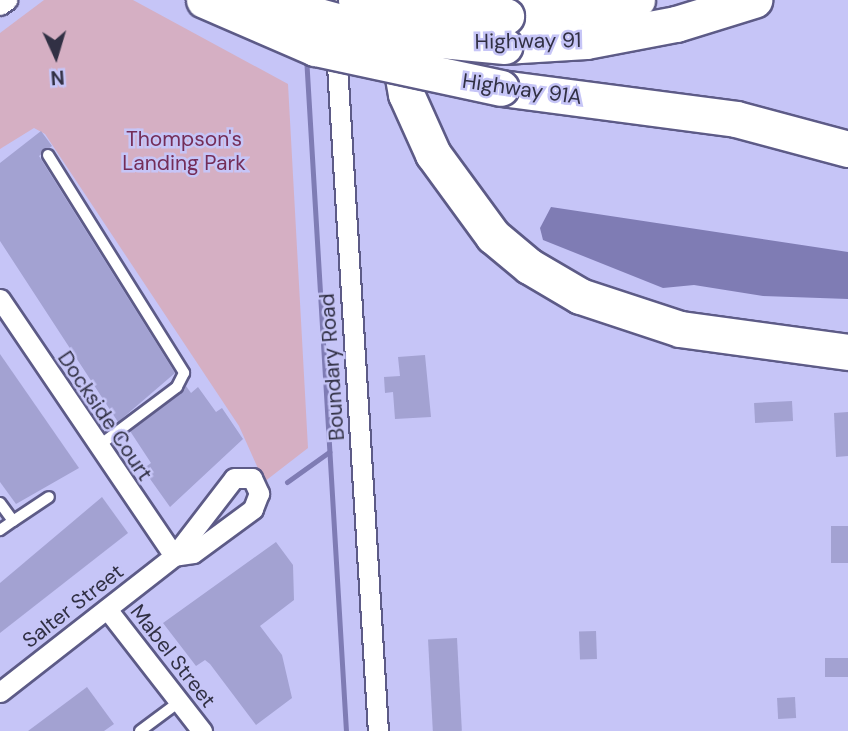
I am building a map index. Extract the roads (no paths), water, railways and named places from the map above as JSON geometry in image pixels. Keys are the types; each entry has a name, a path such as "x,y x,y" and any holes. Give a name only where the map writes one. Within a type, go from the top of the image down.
{"highway":[{"name":"Highway 91A","path":"204,0 315,48 501,88 736,119 848,149"},
{"name":"Highway 91","path":"260,0 388,35 505,31 599,38 754,0"},
{"name":"Highway 91","path":"356,0 505,31 637,0"},
{"path":"394,0 399,63 423,134 493,236 529,266 580,296 680,329 848,352"}],"street":[{"path":"0,5 6,0"},
{"name":"Boundary Road","path":"333,0 378,731"},
{"name":"Dockside Court","path":"0,299 97,447 174,556"},
{"name":"Salter Street","path":"0,692 174,556 227,484 252,478 259,493 253,509 193,553 174,556"},
{"name":"Mabel Street","path":"107,609 202,731"}],"lane":[{"path":"48,155 184,373 177,387 97,447"},
{"path":"0,530 49,497"},
{"path":"0,503 13,521"},
{"path":"140,731 179,702"}],"waterway":[{"path":"306,56 346,731"},
{"path":"287,482 329,452"}],"park label":[{"name":"Thompson's Landing Park","path":"184,151"}]}
